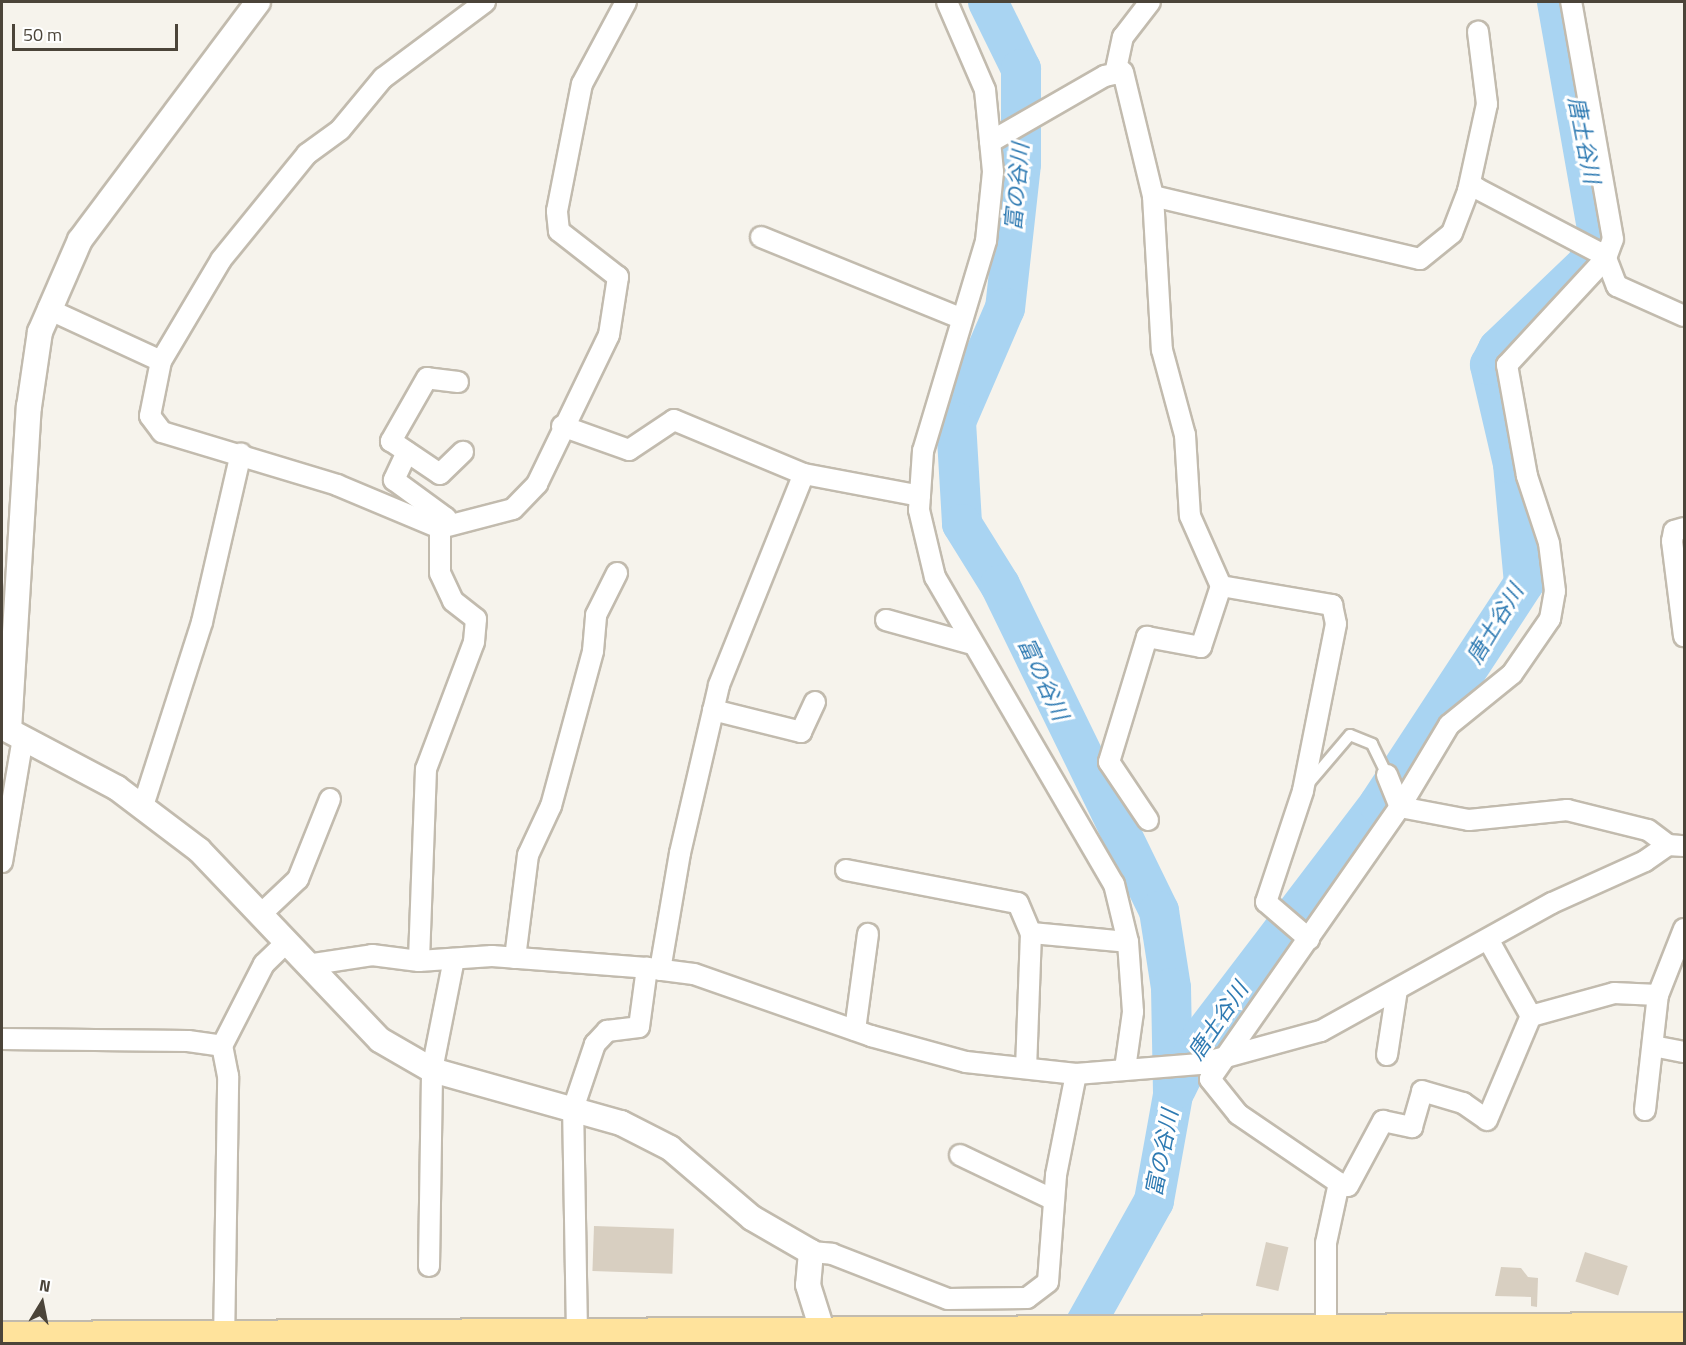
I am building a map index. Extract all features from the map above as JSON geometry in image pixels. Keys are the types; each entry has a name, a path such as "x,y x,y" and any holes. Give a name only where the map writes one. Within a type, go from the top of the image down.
{"main road":[{"path":"2,1338 225,1339 577,1334 824,1338 1017,1332 1684,1329"}],"street":[{"path":"2,862 29,406 48,309 80,240 258,2"},
{"path":"485,2 383,78 340,130 307,154 221,260 161,361 150,416 162,432 241,453 337,485 440,528 513,509 537,484 562,426 609,335 618,277 559,231 557,211 582,84 626,2"},
{"path":"947,2 985,90 993,172 986,241 960,318 923,451 920,496 935,577 972,644 1070,800 1109,873 1128,942 1133,1012 1129,1068"},
{"path":"1114,74 1123,37 1150,2"},
{"path":"1531,1016 1487,1120 1463,1103 1422,1091 1412,1127 1383,1121 1348,1186 1339,1183 1238,1114 1210,1080 1222,1056 1306,937 1449,725 1512,674 1550,619 1556,591 1549,543 1527,476 1507,365 1596,251 1611,219 1571,2"},
{"path":"1153,196 1420,259 1452,233 1468,191 1487,104 1478,32"},
{"path":"991,141 1039,117 1114,74 1123,72 1153,196 1162,350 1185,435 1190,516 1221,586 1201,647 1147,637 1109,762 1148,820"},
{"path":"1468,191 1476,188 1596,251 1617,286 1684,316"},
{"path":"761,237 960,318"},
{"path":"48,309 161,361"},
{"path":"458,382 427,378 391,441 440,474 463,452"},
{"path":"562,426 629,450 674,420 804,474 920,496"},
{"path":"407,452 394,480 446,518 440,528 440,573 453,601 476,619 474,642 426,769 419,961"},
{"path":"143,807 202,622 241,453"},
{"path":"577,1334 573,1109 596,1044 607,1031 639,1027 713,710 751,597 804,474"},
{"path":"1684,528 1674,531 1671,541 1684,636"},
{"path":"515,958 528,855 551,806 593,651 596,615 617,573"},
{"path":"1221,586 1332,605 1336,624 1329,681 1303,791 1266,902 1284,921 1306,937"},
{"path":"886,620 972,644"},
{"path":"713,710 801,732 815,702"},
{"path":"11,732 143,807 236,884 286,943 380,1040 432,1070 621,1123 670,1148 752,1218 811,1252 832,1254 948,1299 1027,1298 1048,1282 1054,1200 1077,1074"},
{"path":"1387,776 1398,801"},
{"path":"261,914 298,879 330,799"},
{"path":"1398,801 1469,820 1566,810 1648,830 1676,846"},
{"path":"307,965 372,955 419,961 515,958 653,969 694,974 855,1030 934,1054 1077,1074 1200,1064 1222,1056 1268,1050 1321,1031 1489,941 1676,846"},
{"path":"846,870 1018,903 1032,933 1026,1068"},
{"path":"1645,1110 1658,995 1684,929"},
{"path":"1032,933 1128,942"},
{"path":"855,1030 868,934"},
{"path":"1489,941 1531,1016"},
{"path":"225,1339 228,1077 222,1046 264,964 286,943"},
{"path":"429,1266 432,1070 454,959"},
{"path":"1387,1055 1397,990"},
{"path":"1531,1016 1614,993 1658,995"},
{"path":"2,1039 188,1041 222,1046"},
{"path":"1653,1046 1684,1052"},
{"path":"960,1155 1054,1200"},
{"path":"1326,1329 1326,1244 1339,1183"},
{"path":"811,1252 808,1285 824,1338"}],"lane":[{"path":"1303,791 1350,735 1372,744 1387,776"}],"building":[{"path":"594,1226 674,1229 672,1274 592,1271"},
{"path":"1266,1242 1288,1247 1278,1291 1256,1286"},
{"path":"1585,1252 1628,1266 1618,1295 1575,1281"},
{"path":"1501,1267 1521,1268 1528,1277 1538,1278 1537,1307 1531,1306 1531,1297 1495,1296"}],"waterway":[{"name":"富の谷川","path":"988,2 1021,69 1021,164 1005,308 956,422 962,524 1000,585 1159,911 1171,988 1173,1095 1154,1201 1074,1344"},
{"name":"唐土谷川","path":"1176,1089 1201,1038 1379,804 1524,583 1513,464 1490,365 1498,349 1586,265 1599,240 1557,2"}]}
